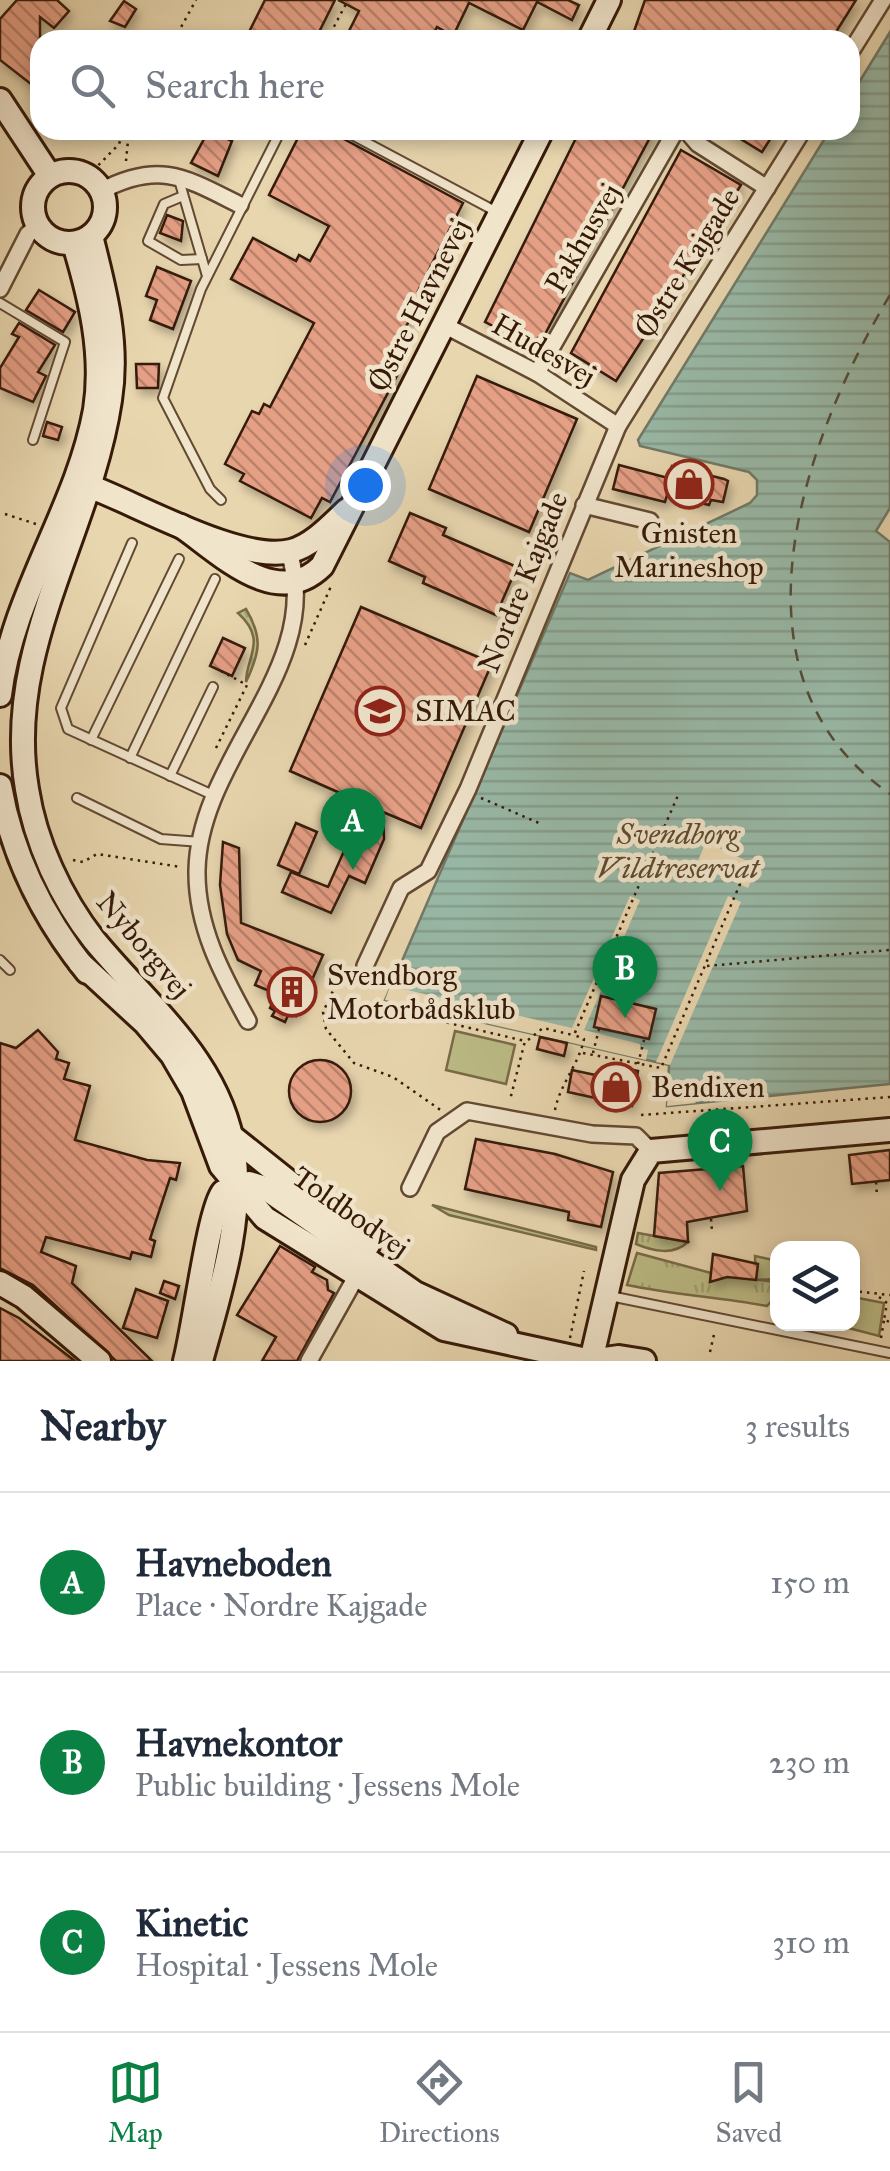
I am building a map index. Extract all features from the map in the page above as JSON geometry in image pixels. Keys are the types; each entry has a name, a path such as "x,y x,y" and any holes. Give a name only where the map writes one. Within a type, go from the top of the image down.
{"street":[{"path":"594,30 609,0"},
{"path":"860,38 883,0"},
{"path":"0,100 50,176"},
{"name":"Østre Havnevej","path":"298,582 312,575 329,556 358,512 442,324 537,140"},
{"name":"Pakhusvej","path":"537,373 670,140"},
{"path":"695,140 767,188"},
{"name":"Østre Kajgade","path":"618,426 796,140"},
{"path":"95,184 103,220 83,240 53,240 37,226 33,198 50,176 69,170 95,184 158,173 178,177 240,205"},
{"path":"0,289 28,234 37,226"},
{"name":"Nyborgvej","path":"83,240 110,310 114,354 111,397 38,624 28,668 22,743 26,788 39,838 88,930 167,1018 199,1062 230,1134 236,1186"},
{"name":"Hudesvej","path":"442,324 537,373 618,426"},
{"name":"Nordre Kajgade","path":"365,966 401,888 428,871 468,789 618,426"},
{"path":"82,483 182,526 250,549 289,552 298,582 272,688 215,796 197,868 205,929 248,1022"},
{"name":"Nyborgvej","path":"0,695 8,650 82,483"},
{"path":"584,505 650,521"},
{"name":"Østre Havnevej","path":"289,552 358,512"},
{"path":"182,526 256,578 275,583 298,582"},
{"name":"Nyborgvej","path":"0,786 7,849 80,963 171,1078 223,1211"},
{"path":"7,849 39,838"},
{"name":"Nyborgvej","path":"80,963 146,1024 172,1055 192,1092 221,1166 236,1186"},
{"path":"410,1188 431,1140 455,1116 480,1111 592,1134 636,1136 651,1151"},
{"path":"651,1151 890,1130"},
{"name":"Toldbodvej","path":"230,1134 360,1239 470,1318"},
{"path":"591,1361 632,1180 651,1151"},
{"path":"186,1361 223,1211 236,1186"},
{"name":"Toldbodvej","path":"236,1186 265,1218 444,1329 591,1361 619,1357 644,1361"},
{"name":"Toldbodvej","path":"236,1186 265,1188 390,1278 443,1309 536,1349"},
{"path":"202,1361 223,1211"},
{"name":"Toldbodvej","path":"223,1211 265,1218"},
{"path":"309,1361 356,1277"},
{"path":"0,1283 24,1297 99,1361"}],"lane":[{"path":"220,500 162,398 207,276 276,140"},
{"path":"362,140 499,213"},
{"path":"178,177 207,276"},
{"path":"183,196 164,204 148,241 181,260 202,258"},
{"path":"0,302 65,342 33,440"},
{"path":"132,543 61,708 68,729 215,796"},
{"path":"91,740 178,559"},
{"path":"130,758 215,579"},
{"path":"170,776 212,687"},
{"path":"77,798 161,839 201,842"},
{"path":"0,960 10,970"},
{"path":"606,1295 890,1353"}],"path":[{"path":"180,30 196,0"},
{"path":"332,30 348,0"},
{"path":"95,184 121,140"},
{"path":"125,140 130,177"},
{"path":"310,634 334,581"},
{"path":"216,748 246,685 221,671"},
{"path":"574,1035 679,793"},
{"path":"474,795 539,823"},
{"path":"83,862 97,854 170,866"},
{"path":"581,1052 658,1070 663,1065 740,884 736,870 723,864"},
{"path":"705,966 890,950"},
{"path":"365,966 342,972 323,1012 326,1029 354,1063 404,1084 455,1116"},
{"path":"381,1006 525,1041 537,1037 543,1028 583,1037 581,1052 558,1098"},
{"path":"592,1055 600,1025"},
{"path":"639,1063 645,1036"},
{"path":"514,1087 525,1041"},
{"path":"641,1115 890,1096"},
{"path":"876,1182 877,1196"},
{"path":"711,1220 712,1231"},
{"path":"571,1332 584,1271"},
{"path":"860,1293 890,1296"},
{"path":"878,1296 886,1302 882,1336"},
{"path":"884,1320 890,1322"},
{"path":"710,1352 714,1330"}],"green space":[{"path":"246,609 258,645 246,682 254,640 238,613"},
{"path":"455,1031 515,1045 506,1084 446,1070"},
{"path":"432,1205 596,1247 596,1250 449,1215"},
{"path":"638,1233 688,1242 669,1251 656,1250 636,1244"},
{"path":"637,1253 711,1273 770,1281 770,1303 767,1306 627,1285"},
{"path":"755,1256 770,1259 770,1279 756,1280"},
{"path":"860,1298 884,1303 879,1336 860,1331"}],"shaded area":[{"name":"Svendborg Vildtreservat","path":"890,32 890,508 876,531 890,542 890,1084 667,1106 669,1065 385,1000 570,573 588,580 750,503 757,495 757,480 749,472 640,446 638,440 824,140 860,140 860,81"}],"pier":[{"path":"706,842 758,866 748,888 696,865"},
{"path":"630,896 640,900 584,1030 640,1044 640,1048 648,1050 646,1060 385,1000 390,986 572,1028"},
{"path":"728,896 741,902 670,1065 656,1062"},
{"path":"669,1076 696,1103 667,1106"}],"building":[{"path":"17,0 57,0 69,11 54,28 40,17 40,30 30,30 30,83 0,60 0,19"},
{"path":"265,0 335,0 320,30 250,30"},
{"path":"338,0 568,0 579,5 572,20 537,2 523,30 469,3 456,30 350,30 359,11"},
{"path":"645,0 856,0 837,30 634,30"},
{"path":"124,1 136,9 125,27 110,21"},
{"path":"204,140 232,141 218,176 191,163"},
{"path":"297,140 346,140 463,203 387,363 400,370 330,502 322,498 311,518 240,481 244,474 225,464 252,411 259,414 264,404 270,407 314,323 231,279 253,238 296,261 299,255 310,261 329,226 269,195"},
{"path":"575,140 649,140 544,336 525,342 485,322"},
{"path":"742,140 770,140 762,152"},
{"path":"681,150 741,185 616,381 571,353"},
{"path":"167,215 183,221 181,241 160,233"},
{"path":"157,267 191,281 173,329 150,320 157,300 146,296"},
{"path":"39,290 75,312 63,332 26,310"},
{"path":"19,323 55,345 38,372 46,376 33,402 0,388 0,368 19,337 12,334"},
{"path":"136,364 159,364 158,388 137,388"},
{"path":"477,376 577,419 529,532 429,489"},
{"path":"47,422 62,427 58,440 43,436"},
{"path":"619,465 668,478 672,466 724,479 728,481 723,502 711,500 709,505 667,495 665,502 613,489"},
{"path":"410,513 446,528 443,535 517,567 496,615 423,583 425,577 389,561"},
{"name":"SIMAC","path":"361,607 492,663 421,828 383,812 384,839 365,883 349,876 331,913 282,892 291,872 328,887 365,804 290,771"},
{"path":"223,638 245,648 232,676 210,666"},
{"path":"296,823 317,832 299,874 278,865"},
{"path":"223,842 239,848 241,923 323,955 296,1016 289,1013 285,1022 272,1016 275,1011 270,1008 277,994 255,985 261,971 238,960 227,934 220,885"},
{"path":"601,996 656,1009 649,1039 594,1027"},
{"path":"38,1030 58,1052 56,1059 69,1063 64,1079 90,1086 75,1140 147,1160 180,1163 176,1180 170,1178 150,1239 155,1241 151,1257 132,1252 130,1259 46,1237 41,1252 76,1266 72,1283 152,1361 116,1361 33,1285 0,1268 0,1043 16,1048"},
{"path":"540,1037 567,1043 564,1056 537,1049"},
{"path":"320,1060 342,1069 351,1091 342,1113 320,1122 298,1113 289,1091 298,1069"},
{"name":"Bendixen","path":"624,1068 638,1071 632,1106 568,1092 572,1070 600,1076 601,1070 623,1074"},
{"path":"476,1139 555,1154 613,1172 601,1227 568,1220 569,1212 465,1189"},
{"path":"890,1150 890,1180 852,1184 849,1155"},
{"path":"743,1166 747,1211 687,1222 688,1242 654,1236 659,1173"},
{"path":"280,1246 315,1267 312,1272 327,1280 328,1290 334,1293 297,1361 262,1361 276,1337 237,1315"},
{"path":"713,1254 758,1264 756,1280 727,1277 710,1282"},
{"path":"164,1281 179,1286 175,1299 160,1293"},
{"path":"136,1289 168,1301 157,1338 123,1328"},
{"path":"0,1308 19,1318 75,1361 0,1361"}],"ferry route":[{"path":"890,295 858,353 830,417 807,485 793,554 792,622 805,686 837,744 890,794"}],"place":[{"name":"Gnisten Marineshop","path":"689,484"},
{"name":"SIMAC","path":"380,711"},
{"name":"Havneboden","path":"353,870"},
{"name":"Svendborg Motorbådsklub","path":"292,992"},
{"name":"Havnekontor","path":"625,1018"},
{"name":"Bendixen","path":"616,1087"},
{"name":"Kinetic","path":"720,1191"}]}
